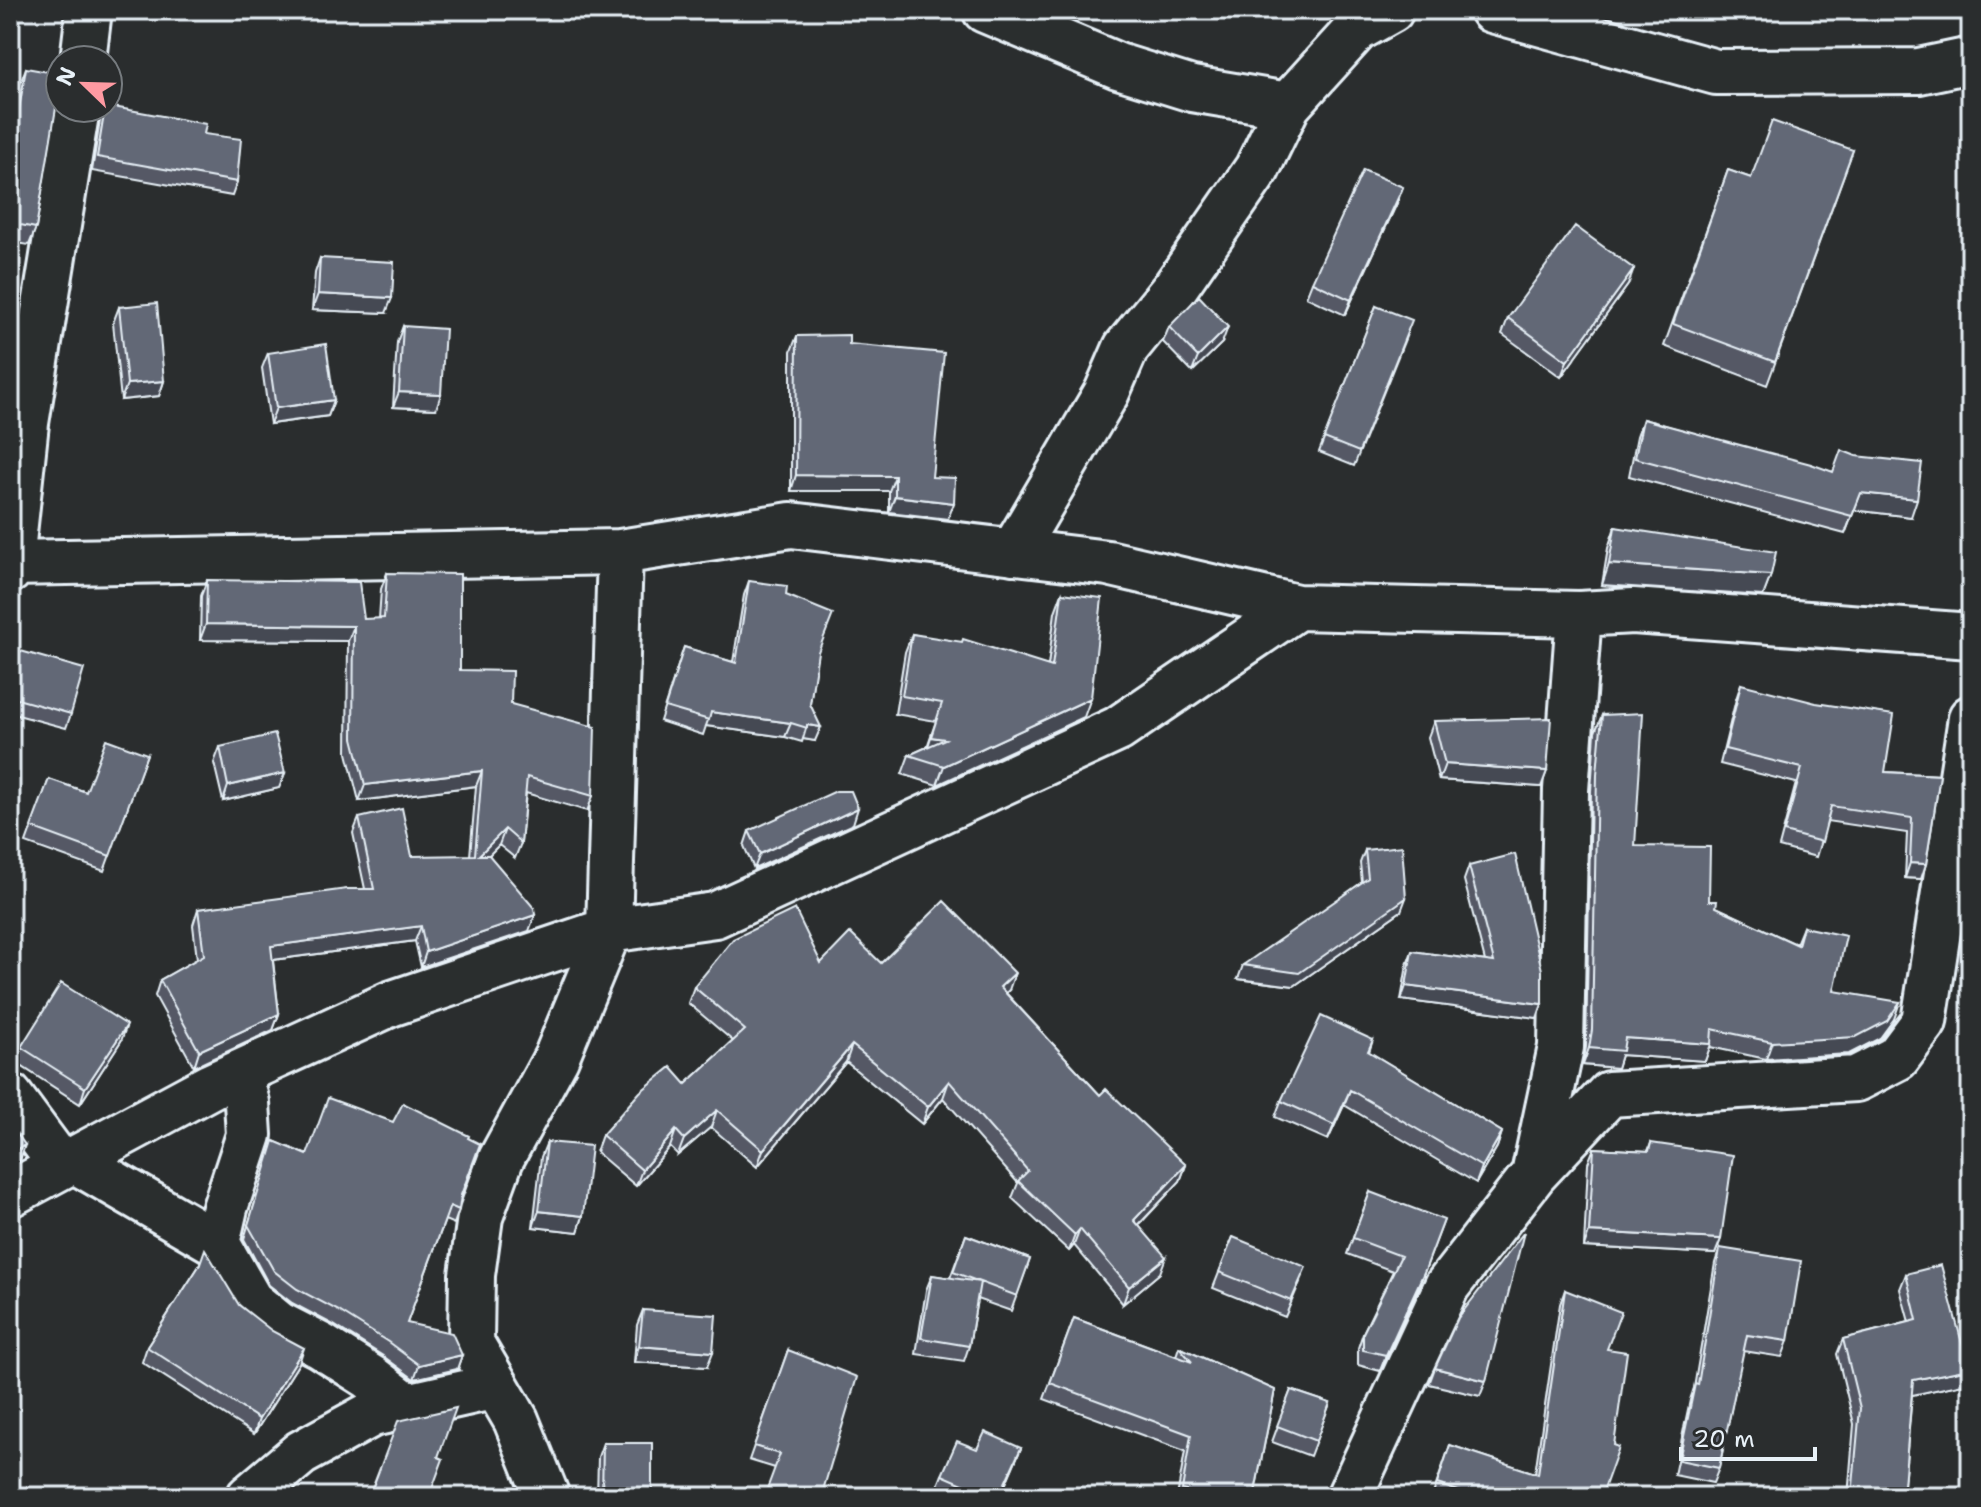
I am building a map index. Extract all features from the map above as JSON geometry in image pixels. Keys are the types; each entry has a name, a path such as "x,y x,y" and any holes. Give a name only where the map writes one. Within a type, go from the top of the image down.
{"street":[{"path":"85,44 89,10"},
{"path":"985,10 1118,66 1177,85 1301,91"},
{"path":"1013,552 1107,392 1126,348 1174,289 1257,169 1301,91 1334,10"},
{"path":"1301,91 1357,29 1391,10"},
{"path":"1492,10 1716,72 1919,71 1971,60"},
{"path":"74,124 26,423 11,565 620,552 791,525 1108,563 1297,607 1579,614 1633,611 1971,636"},
{"path":"547,1497 516,1420 471,1343 472,1275 480,1217 501,1159 556,1058 609,930 620,552"},
{"path":"10,1194 239,1073 390,1004 609,930 715,915 1118,729 1297,607"},
{"path":"1534,1174 1561,1047 1566,790 1579,614"},
{"path":"1349,1497 1447,1286 1534,1174 1609,1094 1856,1079 1897,1058 1924,1022 1971,718"},
{"path":"217,1243 249,1135 247,1103 239,1073"},
{"path":"10,1096 67,1162 217,1243 250,1301 278,1324 321,1346 370,1377 409,1407"},
{"path":"249,1497 301,1453 372,1414 496,1386"}],"building":[{"path":"26,68 44,71 44,124 53,124 36,228 10,223 10,137 14,138"},
{"path":"124,109 206,124 204,134 241,139 237,182 97,157 102,124 124,124"},
{"path":"1772,121 1853,150 1775,362 1673,324 1728,170 1751,178"},
{"path":"1363,170 1403,187 1351,300 1312,282"},
{"path":"1575,226 1634,269 1567,361 1508,318"},
{"path":"320,258 394,262 392,298 318,294"},
{"path":"1199,296 1228,327 1198,357 1169,327"},
{"path":"157,303 164,381 127,384 119,307"},
{"path":"1376,306 1412,320 1359,452 1324,438"},
{"path":"403,326 445,329 441,394 399,392"},
{"path":"849,335 849,344 944,353 932,477 955,478 954,503 895,496 895,476 796,475 797,336"},
{"path":"326,344 334,400 276,408 268,353"},
{"path":"1643,419 1833,472 1841,450 1856,456 1922,463 1917,499 1861,493 1852,516 1635,458"},
{"path":"1615,527 1776,552 1771,575 1609,564"},
{"path":"387,573 460,574 460,670 512,671 511,704 595,727 593,796 527,777 521,843 505,829 479,855 489,855 534,908 535,915 426,952 421,926 271,946 279,1014 199,1051 160,980 204,955 198,909 347,889 374,889 359,818 402,808 412,856 475,855 482,771 365,785 353,738 354,626 206,624 207,580 359,582 364,619 384,618"},
{"path":"749,581 787,586 786,595 833,614 818,652 810,704 821,727 807,725 807,728 711,712 709,720 665,707 684,647 736,663"},
{"path":"1062,593 1102,598 1091,698 944,766 909,755 945,739 931,737 942,703 902,696 912,634 962,642 963,639 1052,667"},
{"path":"10,648 84,669 71,714 10,697"},
{"path":"1741,684 1816,703 1894,715 1885,772 1940,775 1926,864 1910,863 1912,818 1831,806 1822,842 1784,832 1802,768 1725,749"},
{"path":"1643,713 1635,846 1710,847 1709,901 1717,901 1716,907 1798,945 1803,927 1846,936 1834,991 1900,1002 1887,1021 1856,1037 1772,1042 1712,1029 1711,1044 1625,1038 1623,1051 1589,1048 1592,1030 1597,774 1602,715"},
{"path":"1551,718 1547,771 1445,764 1434,721"},
{"path":"275,734 285,773 228,786 220,747"},
{"path":"106,739 147,754 110,856 31,827 49,779 86,792"},
{"path":"836,791 851,791 858,808 760,854 749,831"},
{"path":"1402,846 1406,898 1299,973 1243,965 1368,878 1365,850"},
{"path":"1515,854 1542,970 1542,1004 1406,986 1412,951 1494,962 1469,866"},
{"path":"944,901 1015,973 1000,987 1100,1095 1106,1089 1186,1165 1134,1220 1166,1257 1129,1287 1080,1229 1075,1235 1018,1181 1028,1171 949,1081 928,1107 852,1045 763,1150 717,1110 684,1139 676,1130 642,1170 602,1135 640,1092 671,1067 686,1084 745,1030 694,987 733,939 795,909 821,963 850,933 881,963"},
{"path":"61,983 127,1025 85,1088 21,1047"},
{"path":"1321,1016 1373,1040 1368,1051 1502,1132 1482,1167 1350,1090 1334,1125 1281,1101"},
{"path":"328,1098 393,1122 403,1103 480,1144 461,1195 459,1210 450,1206 407,1323 452,1333 462,1355 419,1365 339,1311 297,1289 274,1271 248,1225 274,1141 307,1155"},
{"path":"10,1124 25,1145 10,1153"},
{"path":"547,1142 591,1146 583,1216 539,1211"},
{"path":"1651,1143 1733,1155 1721,1239 1589,1232 1594,1148 1649,1151"},
{"path":"1370,1192 1444,1220 1386,1355 1363,1350 1363,1333 1401,1256 1353,1238"},
{"path":"1524,1232 1486,1381 1435,1368 1458,1318"},
{"path":"966,1235 1030,1259 1017,1296 953,1272"},
{"path":"1233,1237 1306,1267 1291,1301 1219,1272"},
{"path":"1720,1248 1801,1261 1788,1341 1747,1335 1719,1468 1679,1460 1695,1384 1698,1385"},
{"path":"205,1249 239,1305 272,1331 304,1348 259,1419 147,1347 199,1266"},
{"path":"1941,1265 1969,1369 1913,1380 1903,1497 1852,1497 1860,1408 1843,1339 1917,1320 1906,1274"},
{"path":"932,1275 980,1282 969,1346 921,1338"},
{"path":"1565,1290 1621,1312 1607,1349 1627,1352 1614,1445 1619,1447 1601,1497 1496,1497 1481,1492 1477,1497 1437,1484 1450,1445 1538,1474"},
{"path":"643,1310 716,1315 713,1352 639,1346"},
{"path":"1074,1318 1192,1362 1179,1347 1275,1390 1254,1497 1196,1497 1196,1493 1182,1490 1191,1435 1050,1383"},
{"path":"788,1350 857,1377 821,1497 764,1497 780,1454 754,1446"},
{"path":"1291,1390 1330,1403 1316,1441 1277,1426"},
{"path":"456,1408 438,1457 443,1459 429,1497 369,1497 398,1421"},
{"path":"985,1432 1021,1448 1000,1494 986,1494 942,1475 957,1441 977,1449"},
{"path":"603,1443 652,1443 652,1497 602,1497"}]}
